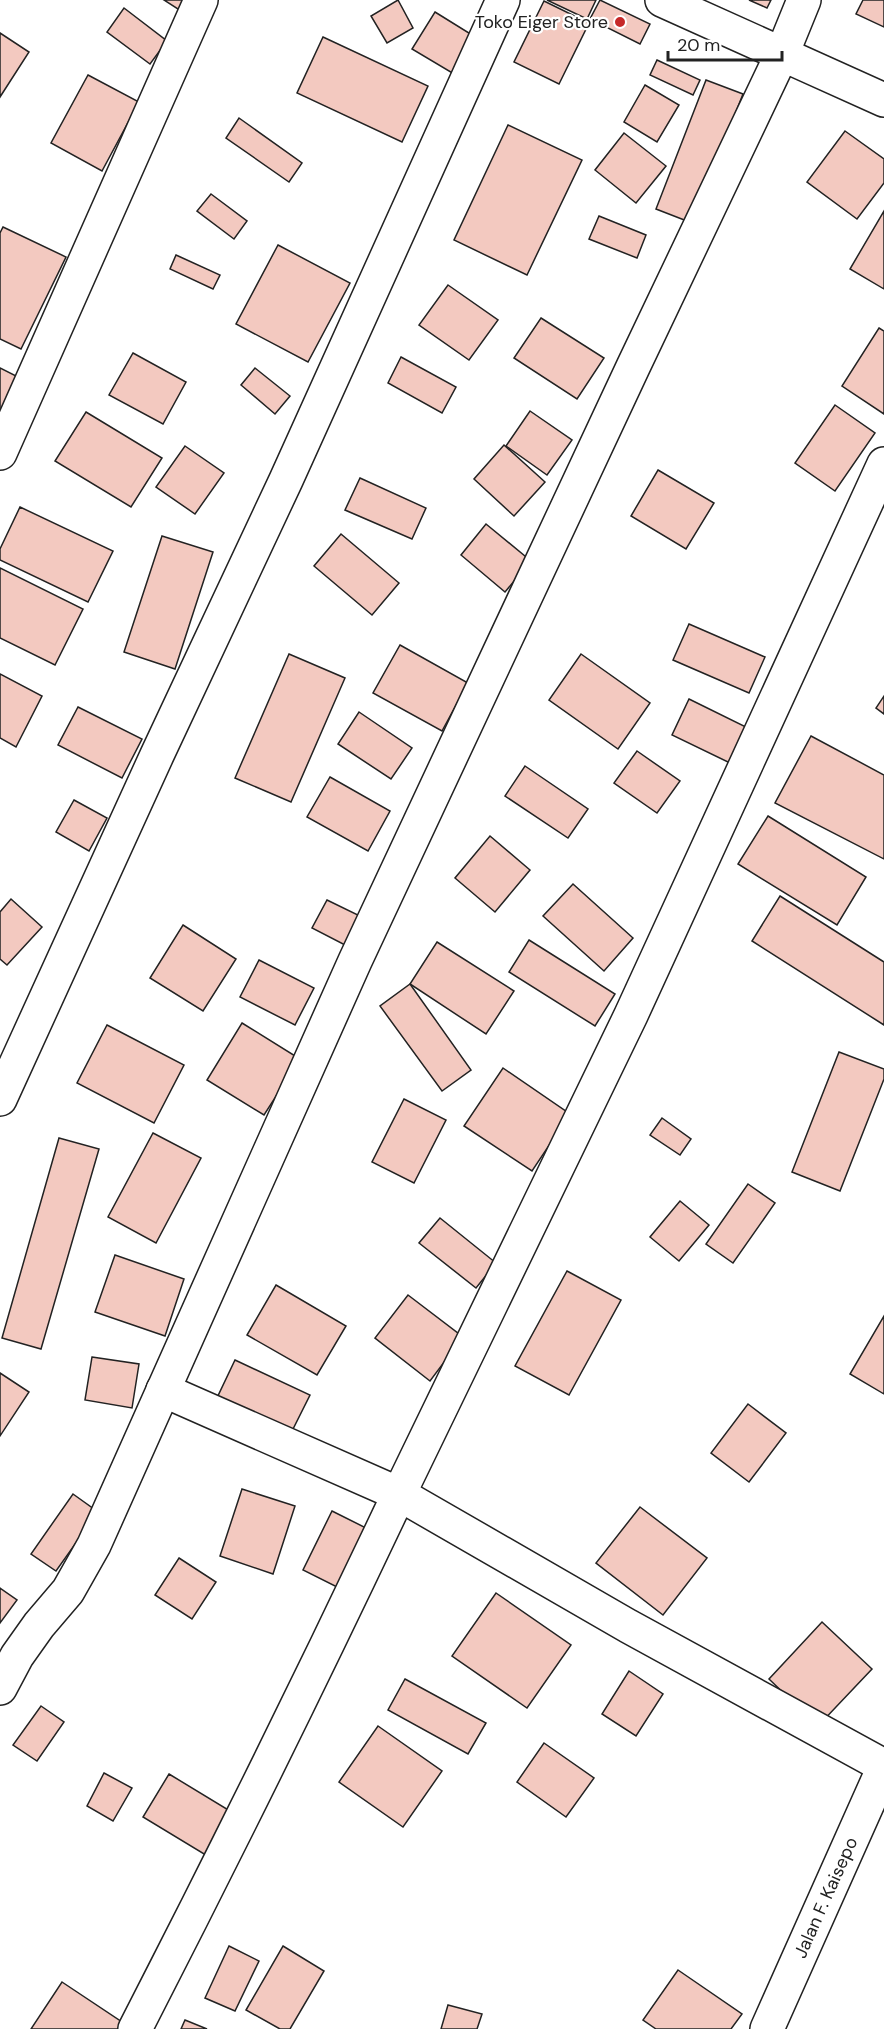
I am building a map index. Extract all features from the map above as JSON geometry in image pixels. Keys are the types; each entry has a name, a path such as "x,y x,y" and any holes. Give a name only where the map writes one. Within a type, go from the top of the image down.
{"street":[{"path":"0,453 201,0"},
{"path":"0,1099 156,755 286,480 504,0"},
{"path":"662,0 884,100"},
{"path":"0,1688 17,1656 33,1633 68,1592 94,1545 360,951 782,54 804,0"},
{"path":"135,2029 226,1852 631,1015 884,464"},
{"path":"163,1390 399,1494 628,1626 884,1767"},
{"name":"Jalan F. Kaisepo","path":"767,2029 884,1767"}],"building":[{"path":"164,0 188,0 181,11"},
{"path":"398,0 413,28 387,43 371,16"},
{"path":"547,0 596,0 587,19"},
{"name":"Toko Eiger Store","path":"600,0 650,24 640,44 590,19"},
{"path":"749,0 771,0 767,8"},
{"path":"863,0 884,0 884,27 856,14"},
{"path":"544,1 589,23 559,84 514,62"},
{"path":"124,8 167,41 150,64 107,32"},
{"path":"435,12 477,38 454,74 412,49"},
{"path":"0,33 29,52 0,97"},
{"path":"323,37 428,86 402,142 297,93"},
{"path":"657,60 700,80 693,95 650,75"},
{"path":"88,75 139,102 102,171 51,143"},
{"path":"706,80 743,94 692,223 656,209"},
{"path":"645,85 679,105 657,142 624,122"},
{"path":"239,118 302,163 289,182 226,138"},
{"path":"508,125 582,160 527,275 454,240"},
{"path":"845,131 884,159 884,183 857,219 807,182"},
{"path":"624,133 666,166 636,203 595,170"},
{"path":"211,194 247,221 234,239 197,211"},
{"path":"884,211 884,289 850,269"},
{"path":"599,216 646,235 637,258 589,239"},
{"path":"3,227 66,257 21,349 0,339 0,233"},
{"path":"278,245 350,283 308,362 236,324"},
{"path":"176,255 220,275 213,289 170,269"},
{"path":"448,285 498,320 469,360 419,325"},
{"path":"541,318 604,358 577,399 514,358"},
{"path":"879,328 884,331 884,414 842,386"},
{"path":"133,353 186,382 163,424 109,395"},
{"path":"401,357 456,387 442,413 388,383"},
{"path":"0,368 24,380 0,414"},
{"path":"255,368 290,396 275,414 241,385"},
{"path":"835,405 875,433 835,491 795,463"},
{"path":"530,411 572,440 547,475 506,446"},
{"path":"86,412 162,458 131,507 55,461"},
{"path":"504,445 545,482 514,516 474,479"},
{"path":"185,446 224,473 195,514 156,487"},
{"path":"658,470 714,503 686,549 631,516"},
{"path":"360,478 426,508 412,539 345,510"},
{"path":"20,507 113,551 88,602 0,560 0,549"},
{"path":"486,524 531,561 505,592 461,555"},
{"path":"341,534 399,583 372,615 314,566"},
{"path":"162,536 213,552 175,669 124,652"},
{"path":"0,568 83,609 55,665 0,638"},
{"path":"689,624 765,657 749,693 673,660"},
{"path":"400,645 468,683 442,731 373,693"},
{"path":"289,654 345,678 291,802 235,778"},
{"path":"581,654 650,703 618,749 549,700"},
{"path":"0,674 42,696 16,747 0,738"},
{"path":"884,696 884,714 876,708"},
{"path":"689,699 748,728 730,763 672,735"},
{"path":"78,707 142,739 122,778 58,745"},
{"path":"359,712 412,748 391,779 338,744"},
{"path":"811,736 884,775 884,859 775,803"},
{"path":"637,751 680,781 657,813 614,783"},
{"path":"525,766 588,809 568,838 505,796"},
{"path":"330,777 390,811 368,851 307,817"},
{"path":"74,800 107,818 89,851 56,832"},
{"path":"768,816 866,877 837,925 738,864"},
{"path":"490,836 530,870 495,912 455,878"},
{"path":"573,884 633,938 604,971 543,916"},
{"path":"780,896 884,962 884,1025 752,941"},
{"path":"11,899 42,927 7,965 0,959 0,912"},
{"path":"327,900 360,916 345,945 312,928"},
{"path":"183,925 236,959 203,1011 150,978"},
{"path":"529,940 615,994 595,1026 509,972"},
{"path":"437,942 514,991 486,1034 410,984"},
{"path":"259,960 314,988 295,1025 240,997"},
{"path":"410,984 471,1070 442,1091 380,1006"},
{"path":"242,1023 300,1059 264,1115 207,1080"},
{"path":"107,1025 184,1065 154,1123 77,1083"},
{"path":"839,1052 884,1069 884,1079 840,1191 792,1172"},
{"path":"503,1068 570,1114 532,1171 464,1126"},
{"path":"404,1099 446,1120 414,1183 372,1162"},
{"path":"662,1118 691,1139 680,1155 650,1135"},
{"path":"153,1133 201,1158 156,1243 108,1217"},
{"path":"59,1138 99,1149 41,1349 2,1338"},
{"path":"748,1184 775,1203 733,1263 706,1244"},
{"path":"680,1201 709,1225 679,1261 650,1237"},
{"path":"440,1218 496,1263 476,1288 419,1243"},
{"path":"115,1255 184,1279 165,1336 95,1312"},
{"path":"567,1271 621,1300 569,1395 515,1366"},
{"path":"276,1285 346,1326 317,1375 247,1335"},
{"path":"408,1295 463,1337 430,1381 375,1338"},
{"path":"884,1316 884,1394 850,1374"},
{"path":"92,1357 139,1364 132,1408 85,1400"},
{"path":"235,1360 310,1395 290,1435 216,1400"},
{"path":"0,1373 29,1392 0,1436"},
{"path":"748,1404 786,1433 749,1482 711,1453"},
{"path":"242,1489 295,1506 273,1574 220,1556"},
{"path":"73,1494 98,1512 56,1571 31,1554"},
{"path":"640,1507 707,1558 663,1615 596,1563"},
{"path":"332,1511 372,1531 343,1590 303,1570"},
{"path":"179,1558 216,1582 192,1619 155,1595"},
{"path":"0,1588 17,1600 0,1623"},
{"path":"496,1593 571,1645 527,1708 452,1656"},
{"path":"822,1622 872,1669 818,1726 769,1679"},
{"path":"629,1671 663,1694 636,1736 602,1714"},
{"path":"405,1679 486,1723 468,1754 388,1710"},
{"path":"41,1706 64,1722 37,1761 13,1745"},
{"path":"378,1726 442,1771 403,1827 339,1782"},
{"path":"544,1743 594,1778 566,1817 517,1782"},
{"path":"104,1773 132,1788 113,1821 87,1806"},
{"path":"169,1774 235,1814 209,1857 143,1817"},
{"path":"229,1946 259,1961 235,2011 205,1998"},
{"path":"283,1946 324,1971 290,2029 280,2029 246,2010"},
{"path":"678,1970 742,2014 731,2029 656,2029 643,2020"},
{"path":"62,1982 128,2026 126,2029 31,2029"},
{"path":"448,2005 482,2014 477,2029 441,2029"},
{"path":"185,2020 207,2029 181,2029"}],"place":[{"name":"Toko Eiger Store","path":"620,22"}]}
